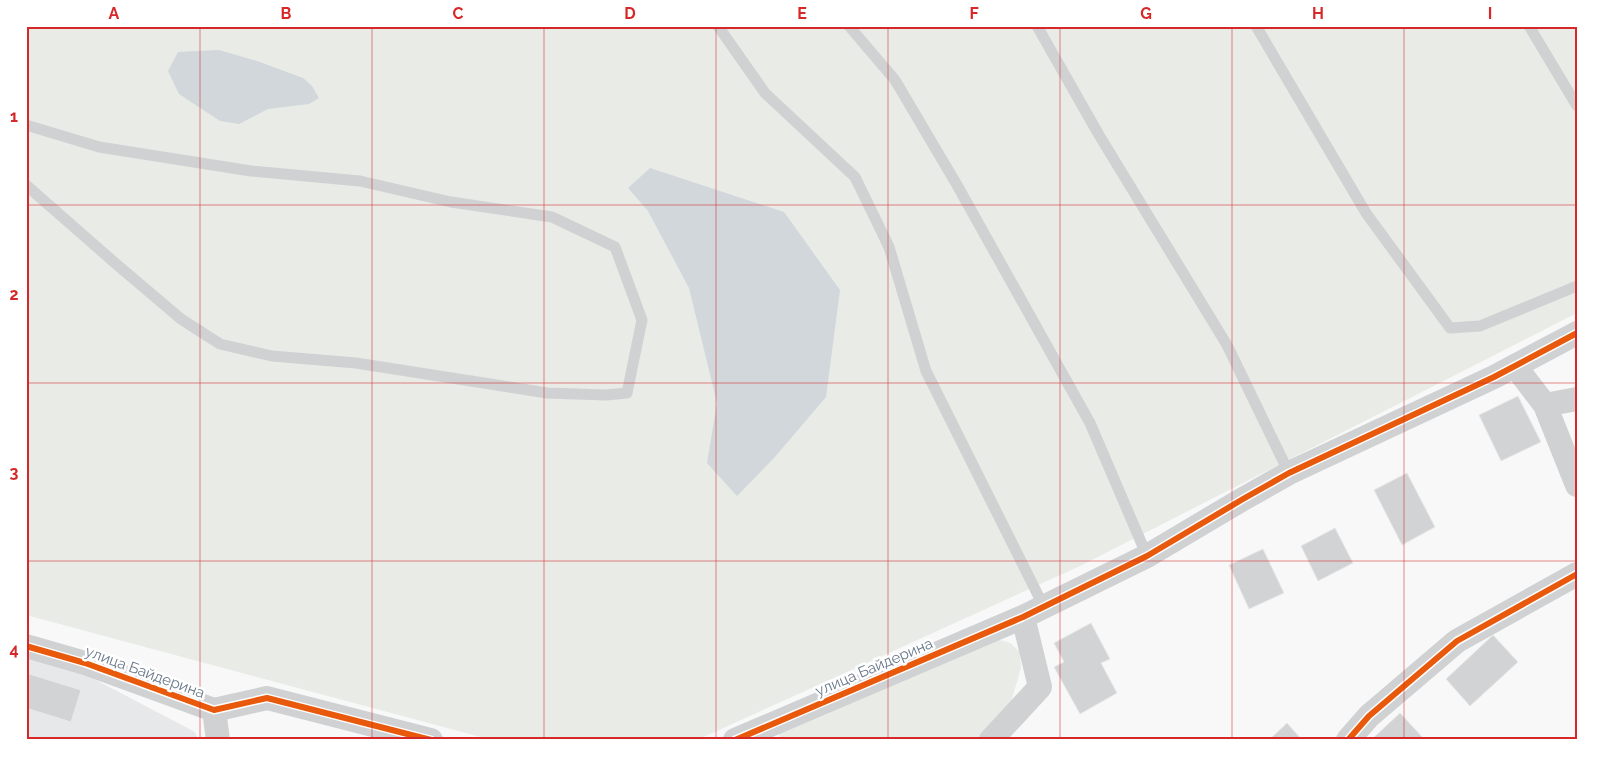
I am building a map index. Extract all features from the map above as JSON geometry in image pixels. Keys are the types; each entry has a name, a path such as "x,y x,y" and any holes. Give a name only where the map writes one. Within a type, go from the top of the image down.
{"street":[{"name":"улица Байдерина","path":"735,740 1044,607 1147,556 1289,473 1515,366 1577,333"},
{"path":"1515,366 1545,405 1577,485"},
{"path":"1545,405 1577,399"},
{"path":"1348,740 1369,716 1456,640 1577,574"},
{"path":"991,740 1040,687 1023,617"},
{"name":"улица Байдерина","path":"26,646 85,663 214,710 267,698 431,740"},
{"path":"214,710 218,740"}],"lane":[{"path":"718,26 765,93 855,177 889,247 926,371 1044,607"},
{"path":"849,26 895,80 957,185 1090,423 1147,556"},
{"path":"1037,26 1098,135 1227,346 1289,473"},
{"path":"1256,26 1366,213 1450,328 1480,326 1577,286"},
{"path":"1529,26 1577,106"},
{"path":"26,125 99,147 251,172 360,181 451,202 552,217 615,247 642,320 627,393 606,395 547,393 356,364 272,356 220,344 182,319 26,185"}],"shaded area":[{"path":"26,26 1577,26 1577,313 1080,566 697,740 492,740 26,615"},
{"path":"219,50 257,61 303,78 312,86 319,98 309,104 268,109 239,124 220,121 179,94 168,71 178,52"},
{"path":"650,168 784,212 840,290 826,397 774,458 737,496 707,463 717,403 689,288 648,211 628,188"},
{"path":"993,638 1010,643 1020,652 1021,668 1011,702 978,740 781,740 778,733"},
{"path":"26,655 75,669 195,732 198,740 26,740"}],"building":[{"path":"1518,396 1541,442 1501,461 1479,415"},
{"path":"1407,473 1435,527 1402,545 1374,490"},
{"path":"1335,528 1353,563 1318,581 1301,546"},
{"path":"1263,549 1284,593 1249,609 1229,565"},
{"path":"1091,623 1110,659 1101,663 1117,693 1080,714 1054,667 1064,662 1054,643"},
{"path":"1493,635 1518,662 1470,706 1446,679"},
{"path":"26,673 81,690 71,722 26,708"},
{"path":"1400,713 1425,740 1371,740"},
{"path":"1287,723 1302,740 1269,740"}],"cycle path":[{"path":"735,740 1023,617 1147,556 1289,473 1494,377 1577,333"},
{"path":"1348,740 1369,716 1457,641 1577,574"},
{"path":"26,646 85,663 214,710 267,698 431,740"}]}
